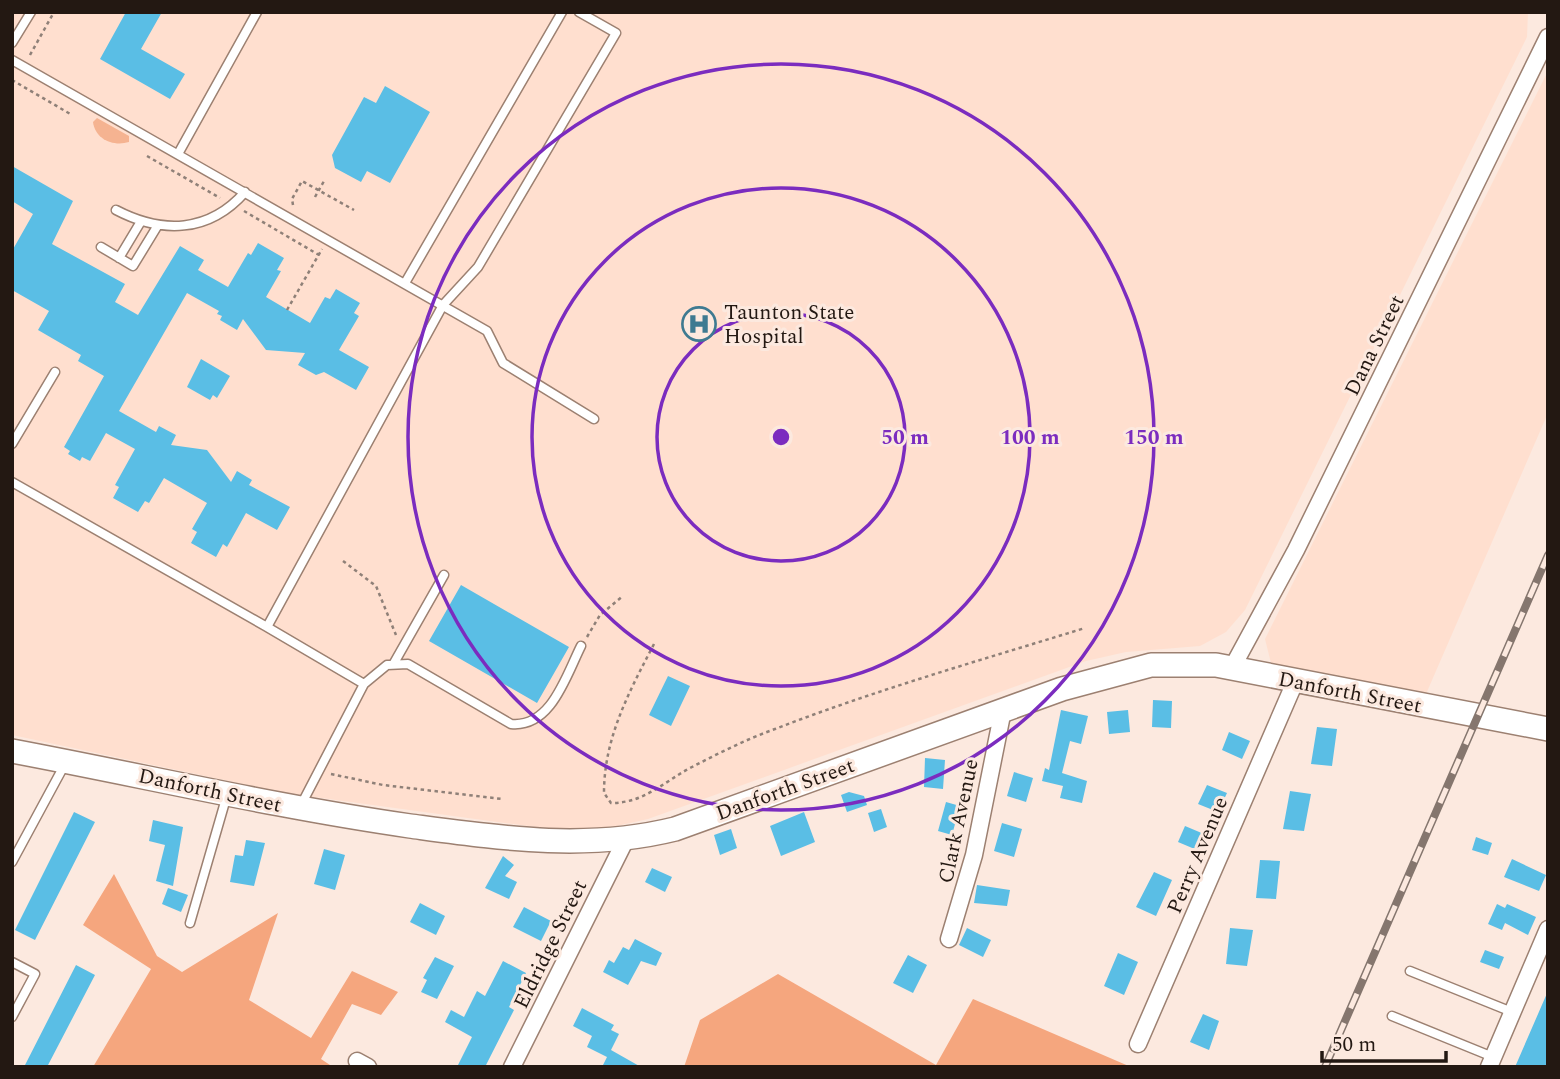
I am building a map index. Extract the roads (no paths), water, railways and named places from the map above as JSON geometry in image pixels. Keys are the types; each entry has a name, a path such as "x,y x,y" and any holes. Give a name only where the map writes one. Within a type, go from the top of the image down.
{"street":[{"name":"Dana Street","path":"1232,668 1302,538 1548,37"},
{"name":"Danforth Street","path":"12,751 228,792 299,810 498,838 573,843 626,839 691,824 1084,681 1151,665 1197,664 1232,668 1548,729"},
{"name":"Perry Avenue","path":"1139,1044 1295,682"},
{"name":"Clark Avenue","path":"949,939 974,855 1003,710"},
{"name":"Eldridge Street","path":"512,1067 626,839"},
{"path":"1491,1062 1512,1012 1543,956 1548,929"}],"lane":[{"path":"12,43 31,12"},
{"path":"178,154 257,12"},
{"path":"405,283 562,12"},
{"path":"267,627 443,305 478,267 616,33 579,12"},
{"path":"12,60 487,331 503,363 594,419"},
{"path":"116,210 140,223 158,225 208,222 224,214 245,192"},
{"path":"120,258 140,223"},
{"path":"101,247 133,266 158,225"},
{"path":"12,444 55,372"},
{"path":"12,482 364,684"},
{"path":"394,663 444,575"},
{"path":"299,810 364,684 381,668 394,663 412,666 511,724 526,725 538,719 550,707 582,646"},
{"path":"12,862 67,761"},
{"path":"190,923 228,792"},
{"path":"12,962 35,974 12,1017"},
{"path":"1410,971 1512,1012"},
{"path":"1392,1016 1491,1062"}],"railway":[{"path":"1325,1067 1548,555"}],"place":[{"name":"Taunton State Hospital","path":"699,324"}]}
